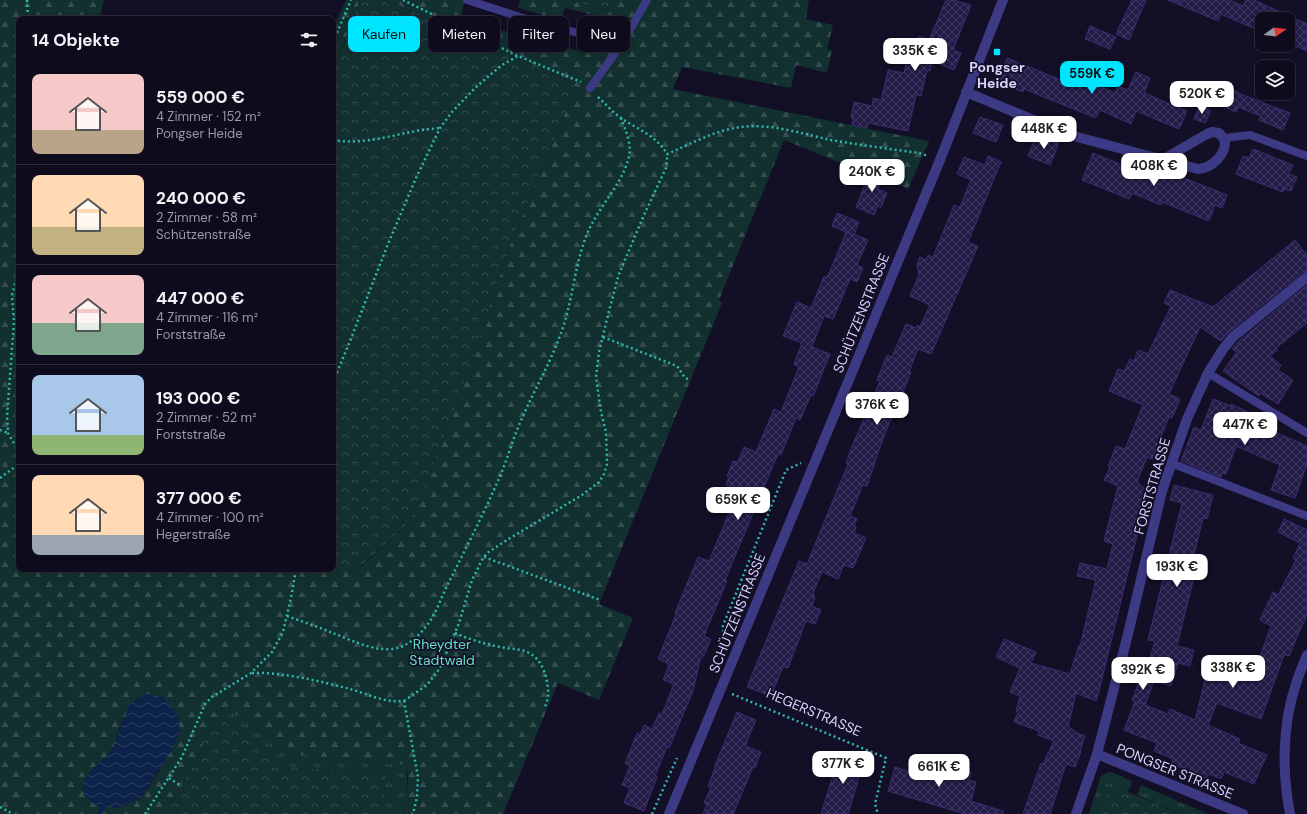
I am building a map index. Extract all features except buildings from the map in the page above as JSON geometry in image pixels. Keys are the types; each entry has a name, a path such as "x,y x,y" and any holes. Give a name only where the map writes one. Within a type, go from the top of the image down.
{"street":[{"name":"SCHÜTZENSTRASSE","path":"669,814 940,160 1003,0"},
{"path":"966,92 1077,137 1162,160 1198,169 1206,168 1216,161 1226,146 1224,138 1219,133 1212,132 1162,160"},
{"name":"FORSTSTRASSE","path":"1076,814 1097,754 1136,604 1162,492 1187,419 1208,373 1223,349 1233,337 1307,277"},
{"path":"1290,814 1286,793 1286,738 1290,707 1296,685 1307,656"},
{"name":"PONGSER STRASSE","path":"1097,754 1243,814"}],"lane":[{"path":"467,0 517,16"},
{"path":"630,29 647,0"},
{"path":"590,88 616,52"},
{"path":"1224,138 1250,135 1307,156"},
{"path":"1208,373 1307,433"},
{"path":"1171,464 1307,516"}],"path":[{"path":"27,0 28,16"},
{"path":"336,35 351,0"},
{"path":"403,0 508,51"},
{"path":"251,673 265,672 315,681 351,689 388,701 404,701 427,685 440,668 455,633 472,580 484,557 507,540 582,495 599,482 604,474 607,464 606,440 596,377 608,311 619,274 666,168 667,154 663,146 655,139 613,112 590,88 578,80 511,52"},
{"path":"336,374 388,244 416,178 440,128 456,107 476,87 502,65 518,56"},
{"path":"287,616 360,643 386,649 406,645 418,636 430,621 497,483 517,430 548,366 562,333 569,308 576,271 588,233 620,178 630,154 628,137 621,118"},
{"path":"667,154 720,132 741,127 756,126 832,140 919,153 940,160"},
{"path":"336,141 343,142 383,138 417,130 440,128"},
{"path":"927,156 930,148"},
{"path":"16,281 12,295 14,322 7,416 8,433 16,448"},
{"path":"603,337 677,366 685,378 688,379"},
{"path":"0,430 8,433"},
{"path":"724,647 727,642 722,628 786,470 801,463 804,456"},
{"path":"0,478 16,466"},
{"path":"484,557 600,600"},
{"path":"145,814 182,757 205,704 222,690 251,673 272,652 282,632 287,616 295,572"},
{"path":"455,633 489,644 528,652 534,656 541,664 548,687 548,698 544,709"},
{"name":"HEGERSTRASSE","path":"721,688 886,758 875,804 878,814"},
{"path":"404,701 418,777 417,797 413,814"},
{"path":"652,814 677,757"},
{"path":"169,778 181,786"},
{"path":"0,807 13,814"}],"green space":[{"name":"Rheydter Stadtwald","path":"0,0 104,0 100,16 16,16 16,572 336,572 336,567 361,567 411,521 457,402 512,240 576,87 565,79 500,50 500,30 508,32 508,52 569,52 569,48 577,50 577,52 590,54 591,52 630,52 630,16 596,16 565,8 562,16 547,16 518,8 520,0 570,0 609,11 612,0 809,0 806,19 833,25 827,49 832,50 827,73 796,65 791,88 682,67 673,89 929,141 908,189 884,178 886,172 871,166 868,174 784,140 719,300 722,303 599,604 633,618 599,700 558,683 503,814 404,814 408,790 406,765 292,754 225,706 218,715 167,814 0,814","holes":["145,694 163,697 160,770 141,798 120,808 100,806 84,795 83,787 89,774 110,752 130,707"]},
{"path":"346,0 360,0 354,16 348,16 348,33 336,66 336,22"},
{"path":"360,0 387,0 428,18 428,52 500,52 500,50 565,79 576,87 512,240 457,402 411,521 360,567 336,567 336,66 348,33 348,52 420,52 420,16 354,16"},
{"name":"Rheydter Stadtwald","path":"387,0 465,0 461,16 428,16 428,18"},
{"path":"570,0 612,0 610,11"},
{"path":"225,706 292,754 406,765 408,793 404,814 383,814 387,772 291,768 218,715"},
{"path":"218,715 291,768 387,772 383,814 167,814"},
{"path":"1109,772 1132,781 1128,792 1120,789 1096,814 1089,814 1100,778 1102,775"},
{"path":"1141,785 1208,814 1180,814 1137,795"},
{"path":"1120,789 1179,814 1096,814 1105,797 1110,792"}],"water":[{"path":"145,694 163,697 176,712 180,732 173,748 141,798 120,808 94,804 84,795 84,782 94,767 103,760 114,746 130,704"}],"waterway":[{"path":"100,814 103,806"}],"place":[{"name":"Pongser Heide","path":"997,52"}]}
